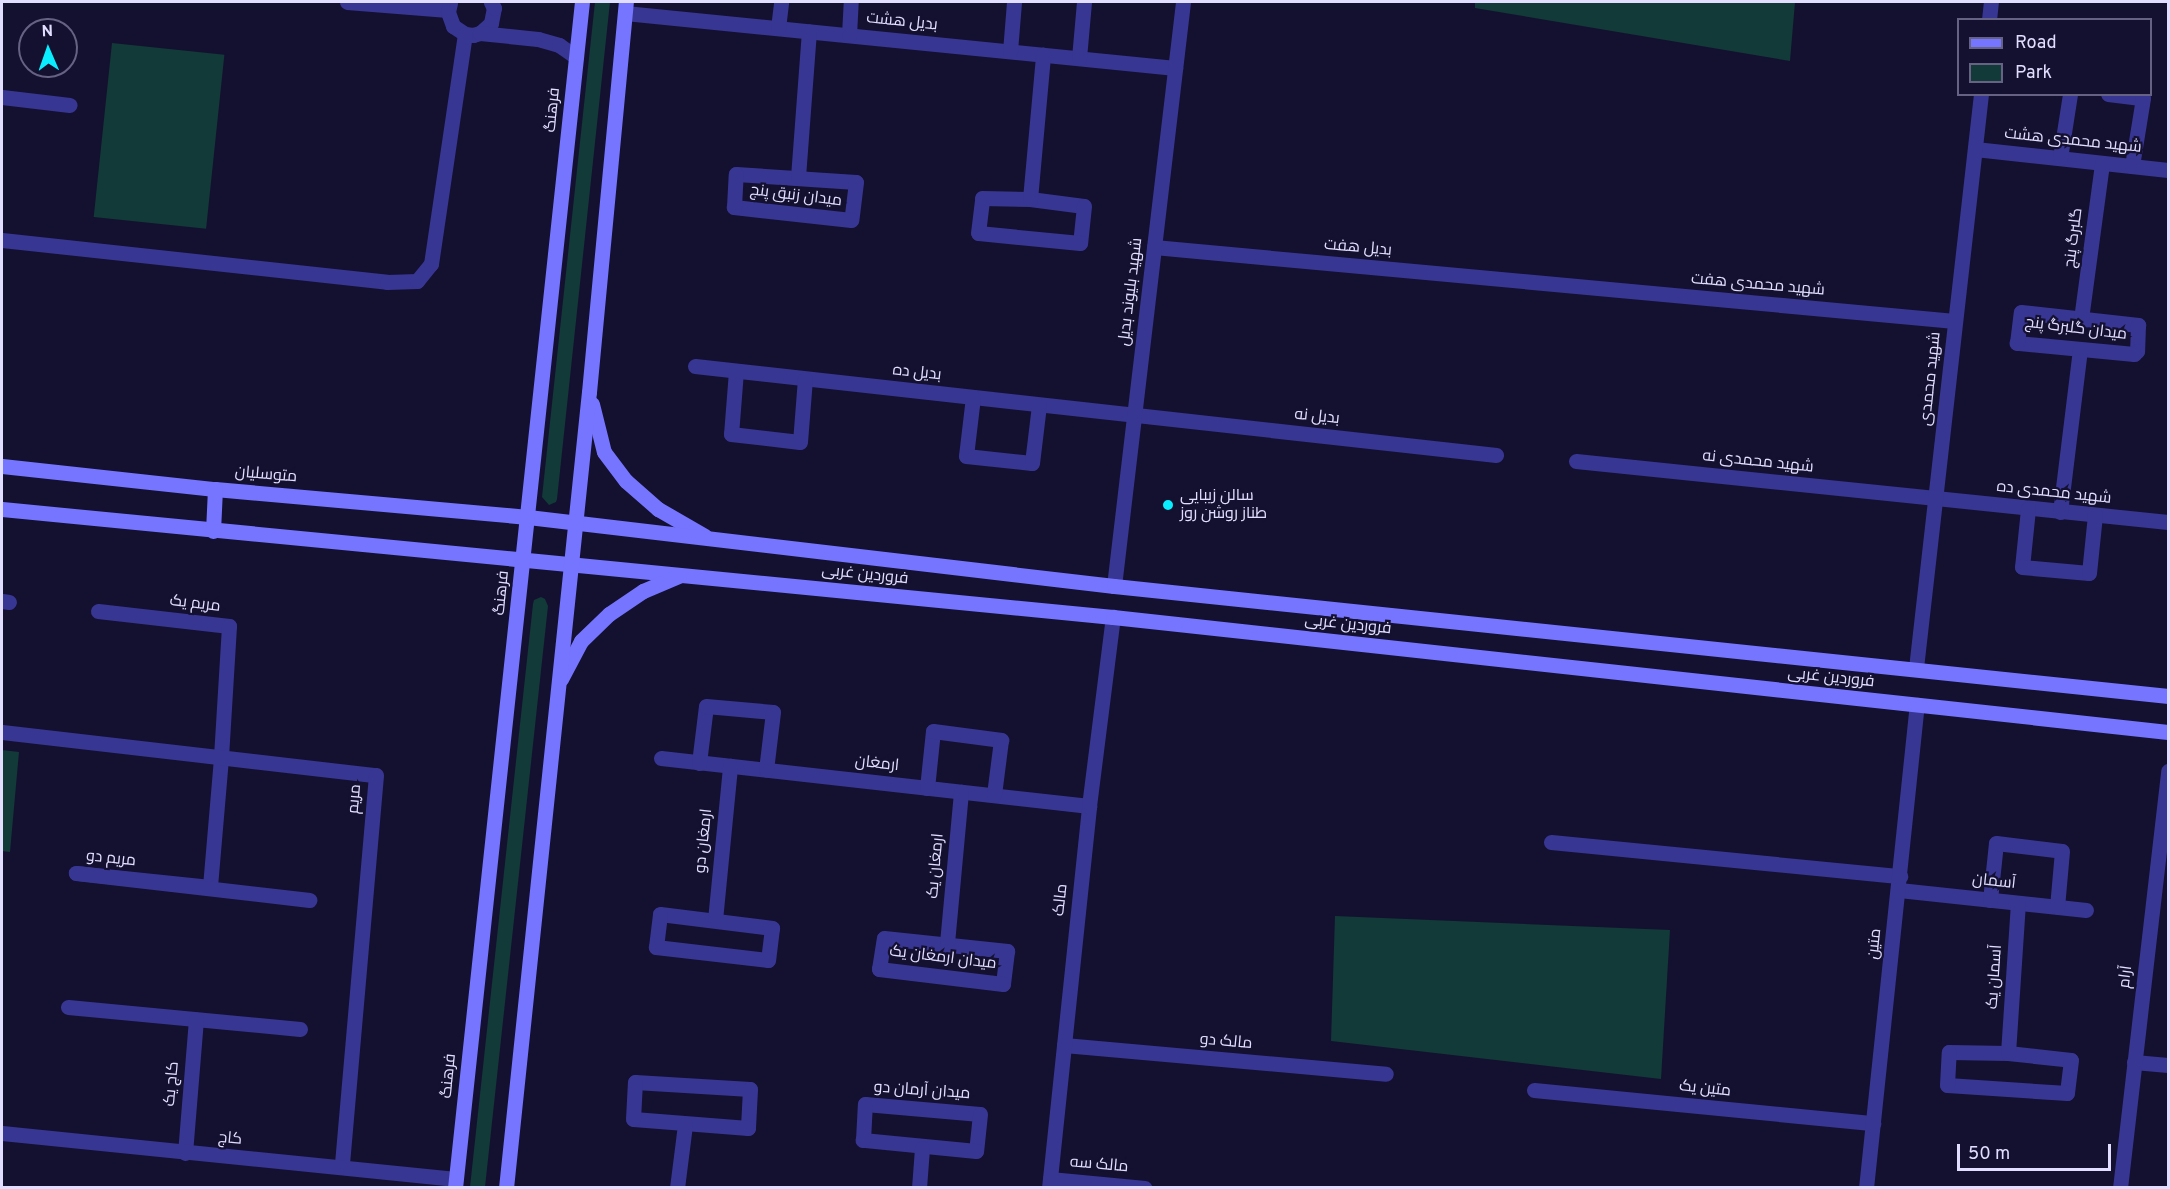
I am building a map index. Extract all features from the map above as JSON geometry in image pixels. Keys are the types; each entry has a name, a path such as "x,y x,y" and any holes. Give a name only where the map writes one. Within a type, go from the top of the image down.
{"main road":[{"name":"فرهنگ","path":"456,1183 582,2"},
{"path":"506,1188 557,687 590,392 626,7"},
{"path":"590,392 603,452 626,481 658,509 710,539"},
{"name":"متوسلیان","path":"2,466 214,489 528,516"},
{"path":"213,531 214,489"},
{"path":"2,509 213,531 524,558"},
{"name":"فروردین غربی","path":"528,516 576,524 1114,586 2169,696"},
{"name":"فروردین غربی","path":"524,558 1113,617 2169,732"},
{"path":"557,687 581,641 609,614 643,591 681,575"}],"street":[{"path":"347,2 449,6 453,26 473,34 538,39 559,45 576,57"},
{"path":"2,240 387,282 417,281 431,264 473,34 491,23 494,8 491,2"},
{"path":"778,28 781,2"},
{"path":"849,35 851,2"},
{"path":"1010,51 1014,2"},
{"path":"1079,58 1084,2"},
{"name":"شهید بلیوند بدیل","path":"1114,586 1183,2"},
{"path":"1989,18 1991,2"},
{"name":"بدیل هشت","path":"626,7 778,28 1175,68"},
{"path":"798,177 809,31"},
{"path":"1030,199 1043,55"},
{"name":"شهید محمدی","path":"1916,668 1981,96"},
{"path":"2060,158 2070,96"},
{"path":"2126,96 2143,98 2132,166"},
{"path":"2,97 70,105"},
{"name":"شهید محمدی هشت","path":"1975,149 2169,170"},
{"name":"گلبرگ پنج","path":"2082,319 2102,163"},
{"name":"میدان زنبق پنج","path":"736,174 798,177 856,182 851,220 734,207 736,174"},
{"path":"982,198 1030,199 1084,206 1080,243 978,233 982,198"},
{"name":"بدیل هفت","path":"1154,247 1558,284"},
{"name":"شهید محمدی هفت","path":"1558,284 1955,321"},
{"name":"میدان گلبرگ پنج","path":"2020,312 2082,319 2136,324 2139,327 2134,354 2015,341 2020,312"},
{"path":"2060,512 2080,349"},
{"name":"بدیل ده","path":"695,366 1134,416"},
{"path":"736,371 731,434 800,442 805,379"},
{"path":"973,397 966,456 1032,464 1039,405"},
{"name":"بدیل نه","path":"1134,416 1496,455"},
{"name":"شهید محمدی نه","path":"1576,461 1935,500"},
{"name":"شهید محمدی ده","path":"1935,500 2169,522"},
{"path":"2028,508 2022,567 2089,573 2095,515"},
{"name":"مریم یک","path":"98,611 229,627 221,758"},
{"name":"مالک","path":"1049,1183 1089,806 1113,617"},
{"name":"متین","path":"1866,1188 1917,705"},
{"path":"699,763 706,706 773,712 766,770"},
{"path":"927,788 933,731 1001,740 994,795"},
{"name":"مریم","path":"2,732 376,775 342,1166"},
{"name":"مریم دو","path":"221,758 210,887 76,873 309,900"},
{"name":"ارمغان","path":"661,759 1089,806"},
{"name":"ارمغان دو","path":"715,920 730,766"},
{"name":"آرام","path":"2120,1188 2134,1062 2162,880 2169,771"},
{"name":"ارمغان یک","path":"947,944 961,792"},
{"name":"آسمان","path":"1551,842 1899,883 1990,900 2086,910"},
{"path":"1990,900 1996,843 2062,851 2057,907"},
{"name":"آسمان یک","path":"2008,1053 2018,903"},
{"path":"660,914 715,920 772,928 768,960 656,947 660,914"},
{"name":"میدان ارمغان یک","path":"884,938 947,944 1007,951 1003,984 879,969 884,938"},
{"path":"68,1007 300,1029"},
{"name":"کاج یک","path":"184,1153 196,1019"},
{"name":"مالک دو","path":"1064,1046 1386,1074"},
{"path":"1949,1052 2008,1053 2071,1060 2067,1093 1947,1084 1949,1052"},
{"path":"2134,1062 2169,1065"},
{"path":"635,1082 750,1089 748,1128 685,1125 633,1119 635,1082"},
{"name":"متین یک","path":"1534,1090 1874,1123"},
{"name":"میدان آرمان دو","path":"865,1104 980,1114 976,1152 922,1148 863,1140 865,1104"},
{"path":"677,1188 685,1125"},
{"name":"کاج","path":"2,1133 184,1153 342,1166 456,1183"},
{"path":"919,1188 922,1148"},
{"name":"مالک سه","path":"1049,1183 1145,1188"}],"green space":[{"path":"595,2 610,2 557,499 549,505 542,497"},
{"path":"1475,2 1795,2 1790,61 1475,8"},
{"path":"112,43 224,55 206,229 94,217"},
{"path":"541,597 545,599 548,606 485,1187 470,1187 533,604 534,600"},
{"path":"2,750 19,752 10,852 2,851"},
{"path":"1335,916 1670,930 1661,1079 1331,1041"}],"place":[{"name":"سالن زیبایی طناز روشن روز","path":"1168,505"}]}
